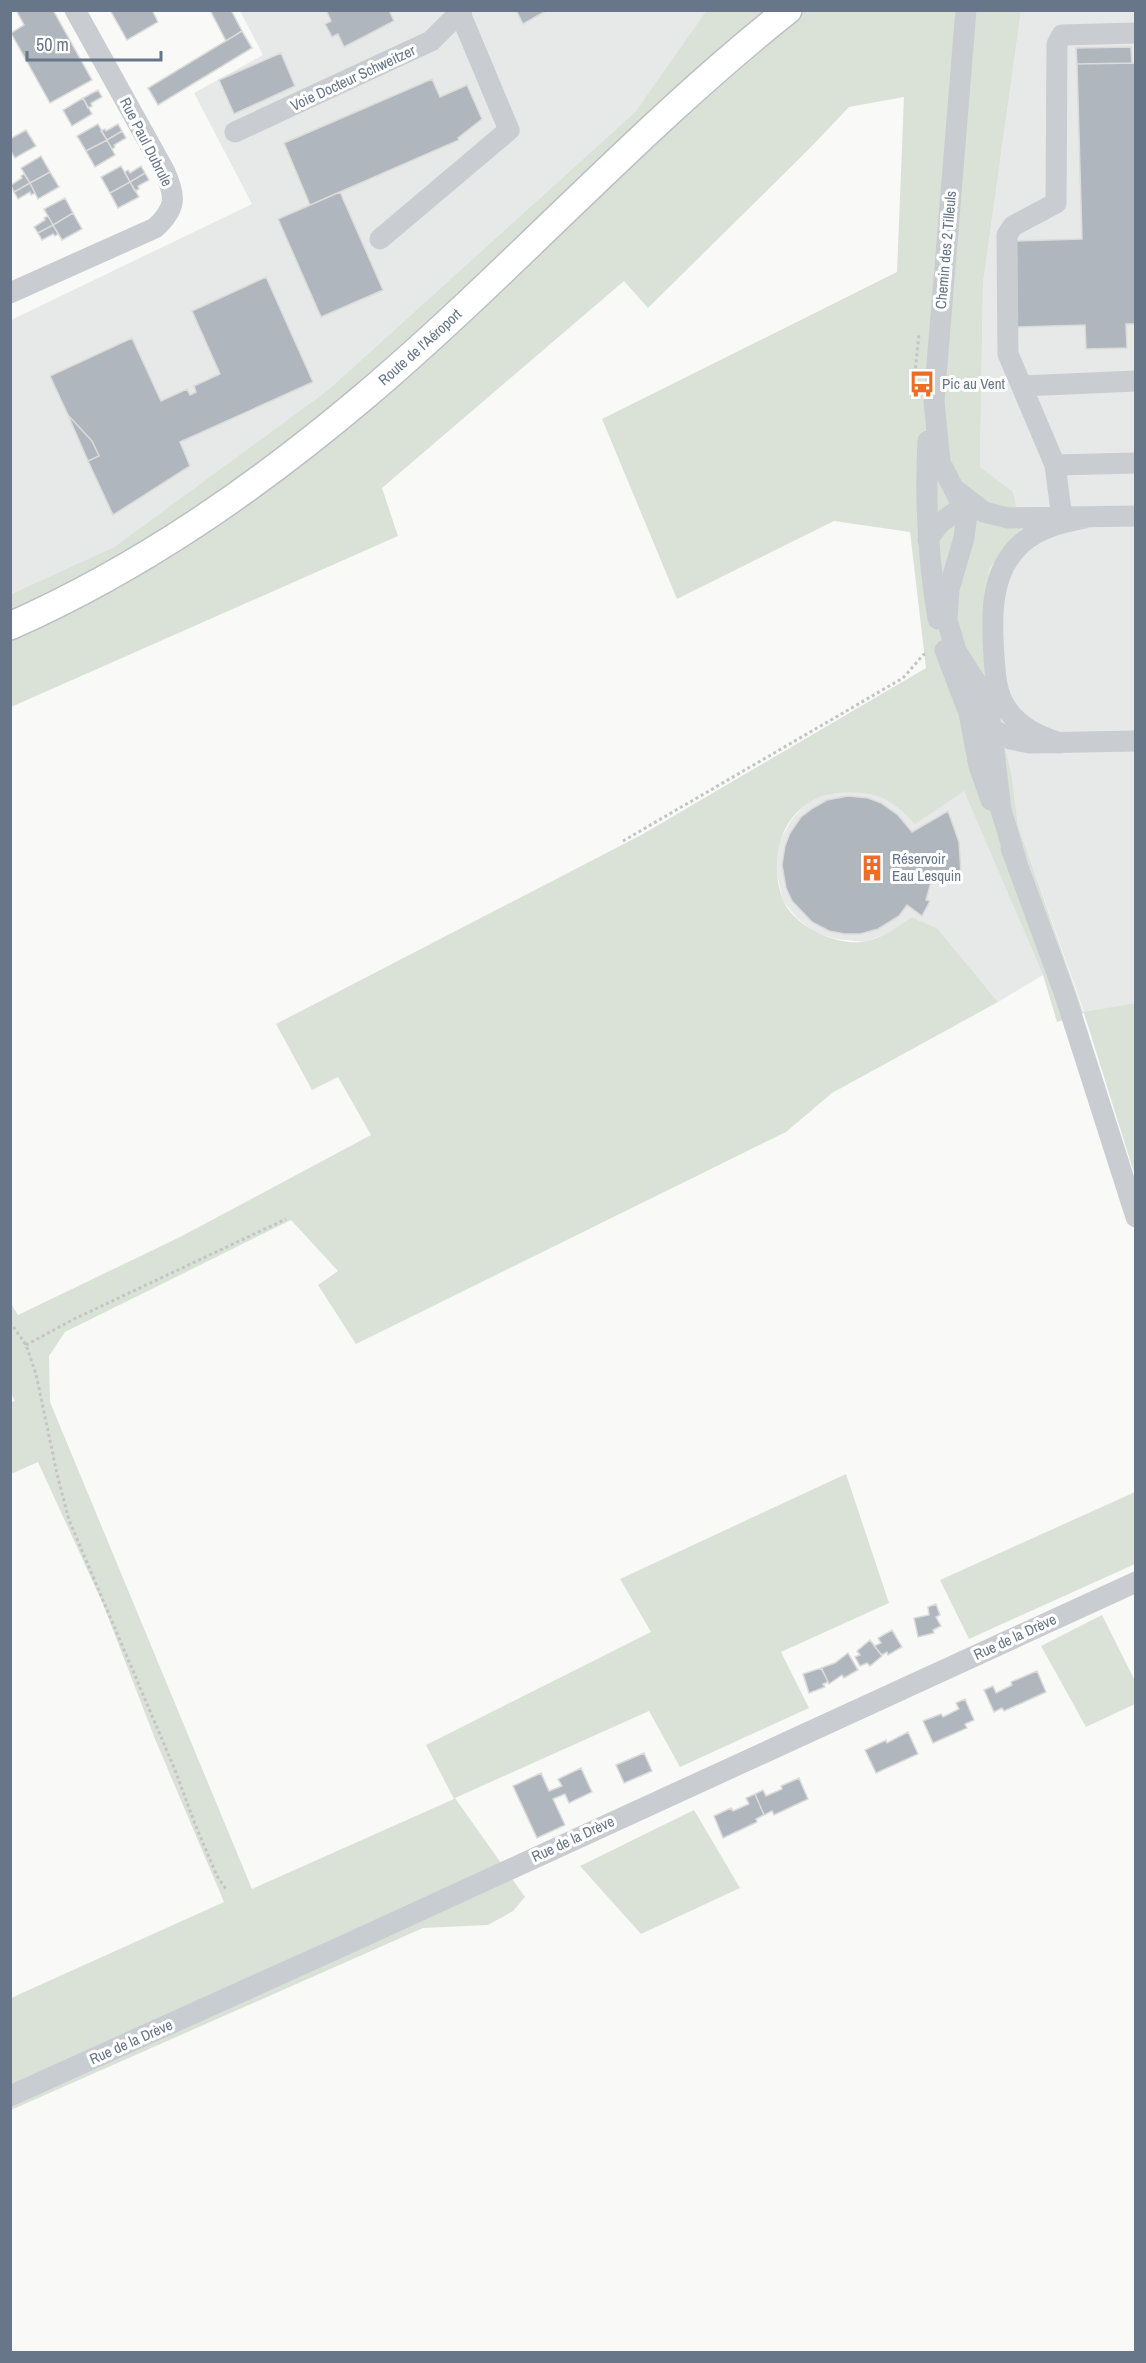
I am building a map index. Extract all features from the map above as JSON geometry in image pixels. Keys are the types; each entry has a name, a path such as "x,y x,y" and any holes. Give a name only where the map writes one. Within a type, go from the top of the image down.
{"main road":[{"name":"Route de l'Aéroport","path":"10,626 72,597 192,528 307,442 366,395 673,110 788,10"}],"street":[{"name":"Rue Paul Dubrule","path":"10,293 155,228 167,217 173,204 173,194 164,170 75,10"},
{"name":"Chemin des 2 Tilleuls","path":"966,10 934,401 938,456 942,468 952,487 974,511"},
{"path":"380,239 509,130 461,12"},
{"name":"Voie Docteur Schweitzer","path":"235,132 431,41 461,12"},
{"path":"1062,518 1055,465 1008,354 1007,235 1013,226 1056,203 1057,44 1062,35 1136,33"},
{"path":"1022,386 1136,381"},
{"path":"934,401 926,495 928,540 936,608 945,648 965,702 979,766 991,781 1016,860 1064,992 1136,1217"},
{"path":"1055,465 1136,463"},
{"path":"928,540 940,523 955,513 974,511 1008,518 1136,516"},
{"path":"974,511 966,521 966,532 949,589 947,620 956,651 986,700 993,730 991,781"},
{"path":"1060,743 1032,732 1006,708 998,685 994,658 993,607 999,580 1007,562 1021,544 1052,526 1085,518"},
{"path":"965,702 971,711 993,730 1010,739 1023,742 1136,741"},
{"name":"Rue de la Drève","path":"10,2096 345,1946 1136,1582"}],"path":[{"path":"623,841 903,678 923,655 945,648"},
{"path":"26,1345 74,1319 286,1219"},
{"path":"10,1322 26,1345 36,1374 69,1520 157,1726 199,1834 217,1876 226,1888"}],"shaded area":[{"path":"240,11 706,11 635,112 328,390 114,547 11,594 11,320 252,204 194,93 263,55"},
{"path":"706,11 1021,11 983,284 980,467 1013,492 1021,531 989,569 984,620 989,675 1012,777 1018,825 1083,1012 1135,1003 1135,1176 1084,1013 1057,1022 1043,975 964,791 915,824 898,808 882,798 863,793 839,793 821,797 805,805 793,816 784,831 777,864 778,882 783,900 789,910 807,927 844,941 857,942 874,939 891,931 911,917 937,928 998,1002 832,1093 786,1132 356,1344 318,1285 338,1271 291,1220 65,1332 49,1356 50,1402 252,1889 454,1799 426,1745 651,1632 620,1579 846,1474 889,1603 781,1652 809,1708 680,1767 649,1711 455,1798 525,1897 513,1911 488,1925 423,1928 11,2110 11,1998 224,1902 155,1739 103,1604 38,1462 11,1474 11,1402 15,1401 10,1391 10,1302 18,1315 180,1237 371,1135 338,1077 312,1090 276,1024 643,834 926,668 910,532 834,521 677,599 602,419 897,272 904,97 849,107 648,308 624,281 382,488 398,536 11,707 11,594 114,547 328,390 635,112"},
{"path":"1021,11 1135,11 1135,1003 1084,1012 1018,825 1012,777 989,676 984,620 989,569 1021,530 980,467 983,284"},
{"path":"964,790 1043,975 998,1002 937,928 911,917 891,932 865,942 837,939 816,933 797,918 783,901 775,866 779,842 792,819 808,801 828,794 874,793 899,806"},
{"path":"1135,1492 1135,1564 969,1639 940,1580"},
{"path":"1102,1615 1135,1681 1135,1704 1086,1727 1041,1646"},
{"path":"694,1810 740,1888 641,1934 580,1866"}],"building":[{"path":"16,10 53,10 92,80 50,103 11,33 24,25"},
{"path":"110,10 152,10 158,22 127,40"},
{"path":"210,10 231,10 242,31 226,41"},
{"path":"326,10 389,10 394,21 344,47 338,34 332,37 325,24 331,21"},
{"path":"516,10 546,10 546,11 523,24"},
{"path":"242,31 252,48 158,105 148,88"},
{"path":"1131,47 1132,63 1077,64 1076,48"},
{"path":"281,53 295,86 234,114 219,80"},
{"path":"1136,63 1136,324 1126,324 1127,348 1086,349 1085,325 1017,327 1015,241 1082,239 1077,64"},
{"path":"432,79 440,97 467,85 482,119 458,138 459,140 310,205 284,143"},
{"path":"98,90 102,97 91,103 92,106 88,108 83,98"},
{"path":"83,98 92,114 72,126 63,110"},
{"path":"98,124 107,140 86,151 77,136"},
{"path":"118,124 122,131 107,140 101,131 105,129 106,131"},
{"path":"26,130 36,146 15,158 10,150 10,139"},
{"path":"122,131 126,138 114,145 112,149 107,140"},
{"path":"107,140 115,155 95,167 86,151"},
{"path":"41,156 50,172 30,183 21,168"},
{"path":"121,166 130,182 110,193 101,177"},
{"path":"141,166 145,173 130,182 125,172 128,170 130,173"},
{"path":"50,172 59,187 38,199 30,183"},
{"path":"145,173 149,180 138,186 139,189 135,191 130,182"},
{"path":"24,174 30,183 14,192 11,185"},
{"path":"130,182 139,197 118,208 110,193"},
{"path":"30,183 35,193 31,195 30,192 18,199 14,192"},
{"path":"340,192 383,290 321,317 278,219"},
{"path":"65,198 73,213 53,225 44,209"},
{"path":"73,213 82,229 62,240 53,225"},
{"path":"48,216 53,225 38,233 34,227"},
{"path":"53,225 58,234 42,240 38,233"},
{"path":"266,277 313,382 180,442 190,466 113,515 88,461 99,456 92,441 68,415 50,376 132,338 161,401 187,389 190,395 196,392 194,386 220,374 192,311"},
{"path":"68,415 92,441 99,456 88,461"},
{"name":"Réservoir Eau Lesquin","path":"848,796 868,798 881,803 898,815 912,832 948,811 959,842 961,873 934,871 926,900 930,901 922,916 907,905 899,916 878,929 860,934 845,934 829,931 812,922 792,901 786,888 782,865 790,833 801,817 813,808 827,800"},
{"path":"936,1604 940,1615 936,1617 941,1626 933,1630 934,1633 918,1637 914,1618 929,1615 928,1607"},
{"path":"892,1630 902,1647 888,1655 887,1652 882,1655 874,1646 881,1643 878,1638"},
{"path":"870,1640 882,1656 870,1666 867,1663 860,1666 855,1657 860,1655 857,1651"},
{"path":"848,1653 858,1670 844,1678 842,1675 829,1684 821,1668 835,1663"},
{"path":"822,1669 828,1682 823,1684 825,1687 809,1693 803,1674"},
{"path":"1037,1671 1046,1692 1004,1711 1002,1708 994,1712 984,1690 993,1686 996,1693 1012,1685 1011,1682"},
{"path":"965,1699 974,1720 965,1724 967,1728 933,1743 923,1721 941,1714 943,1717 959,1709 956,1703"},
{"path":"908,1732 918,1754 876,1773 865,1750 886,1740 887,1743"},
{"path":"644,1753 652,1771 624,1783 616,1765"},
{"path":"581,1768 592,1792 569,1803 565,1794 553,1799 565,1825 537,1838 513,1786 541,1773 549,1791 562,1786 558,1779"},
{"path":"799,1778 808,1799 774,1815 772,1811 764,1815 755,1794 763,1790 766,1796"},
{"path":"755,1794 764,1815 756,1819 757,1822 723,1838 714,1816 731,1808 733,1811 749,1804 746,1798"}],"place":[{"name":"Pic au Vent","path":"922,384"},
{"name":"Réservoir Eau Lesquin","path":"872,868"}]}
